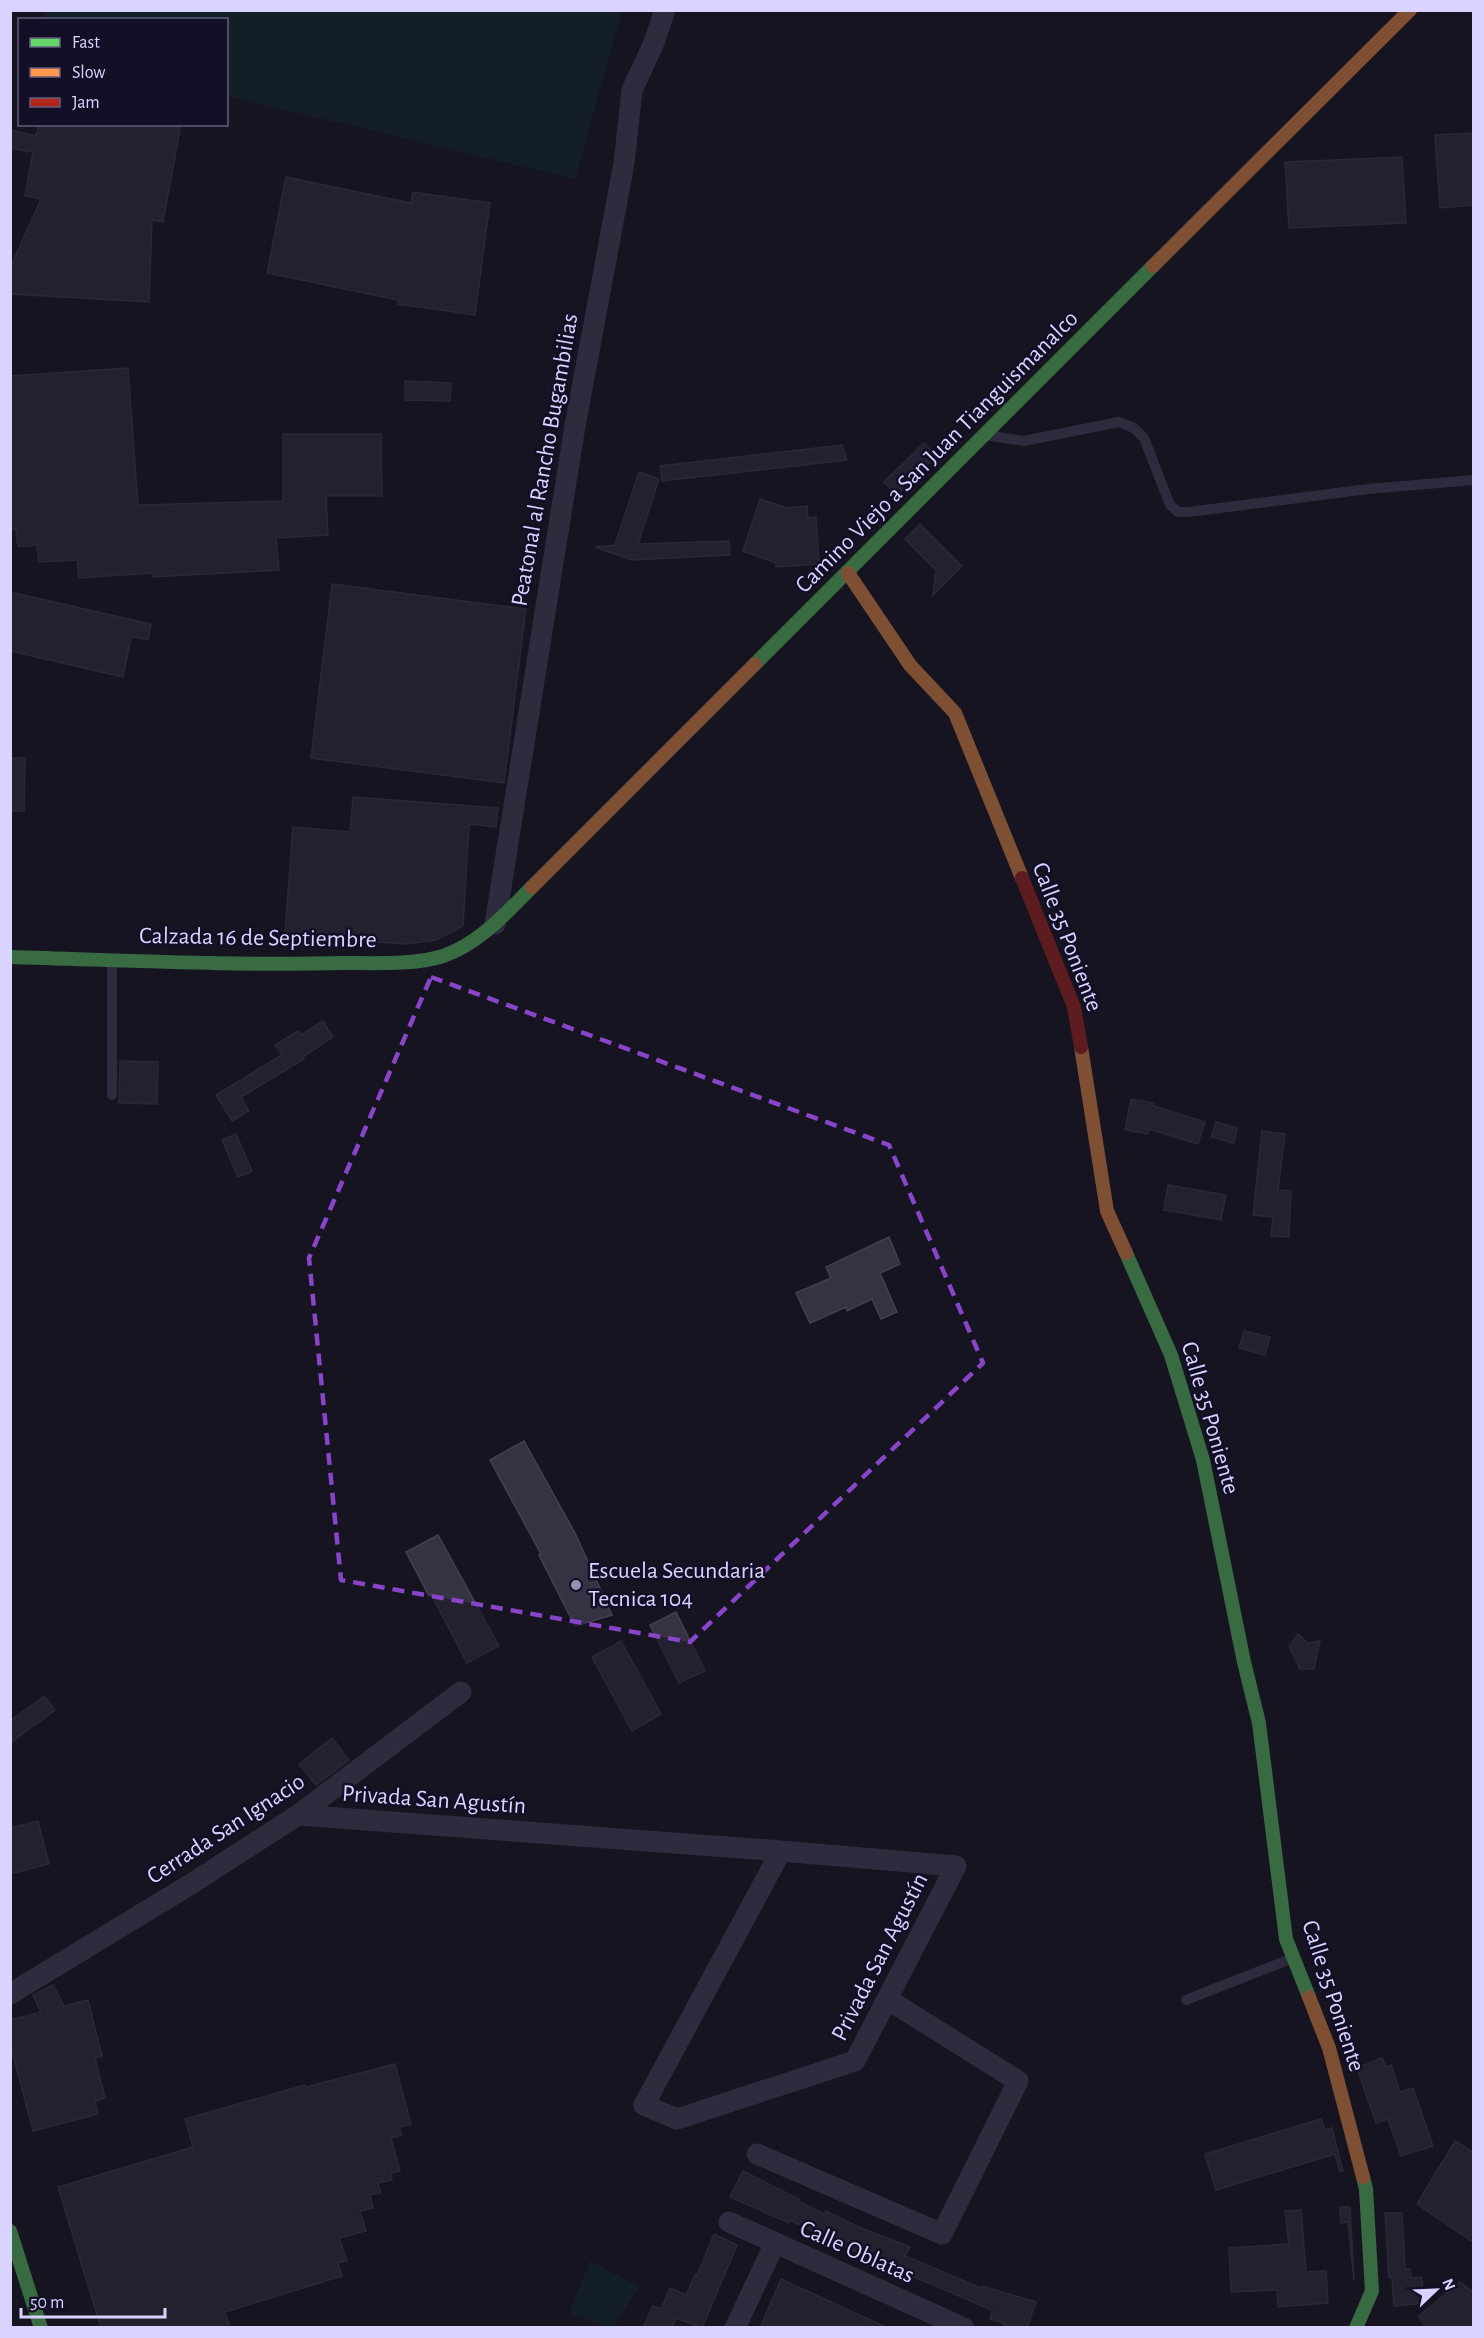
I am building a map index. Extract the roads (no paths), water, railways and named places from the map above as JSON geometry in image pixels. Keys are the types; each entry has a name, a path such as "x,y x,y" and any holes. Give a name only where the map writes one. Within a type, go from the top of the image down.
{"street":[{"name":"Peatonal al Rancho Bugambilias","path":"495,924 575,426 624,163 632,90 653,45 665,10"},
{"name":"Camino Viejo a San Juan Tianguismanalco","path":"495,924 1410,10"},
{"name":"Calle 35 Poniente","path":"848,573 910,665 954,713 1074,1007 1107,1211 1170,1355 1203,1460 1244,1662 1259,1723 1286,1939 1329,2048 1366,2189 1372,2291 1356,2328"},
{"name":"Calzada 16 de Septiembre","path":"10,957 314,964 399,962 441,957 462,948 495,924"},
{"name":"Cerrada San Ignacio","path":"10,1994 191,1884 298,1815 461,1692"},
{"name":"Privada San Agustín","path":"298,1815 781,1851 956,1866 855,2061 677,2118 644,2105 781,1851"},
{"path":"757,2154 942,2234 1018,2081 887,1999"},
{"name":"Calle Oblatas","path":"729,2222 964,2328"},
{"path":"10,2231 41,2328"},
{"path":"735,2328 774,2243"}],"lane":[{"path":"985,435 1024,441 1119,422 1134,428 1144,438 1170,505 1178,512 1368,489 1473,480"},
{"path":"112,959 112,1095"},
{"path":"1186,2000 1293,1958"}],"place":[{"name":"Escuela Secundaria Tecnica 104","path":"576,1585"}]}
